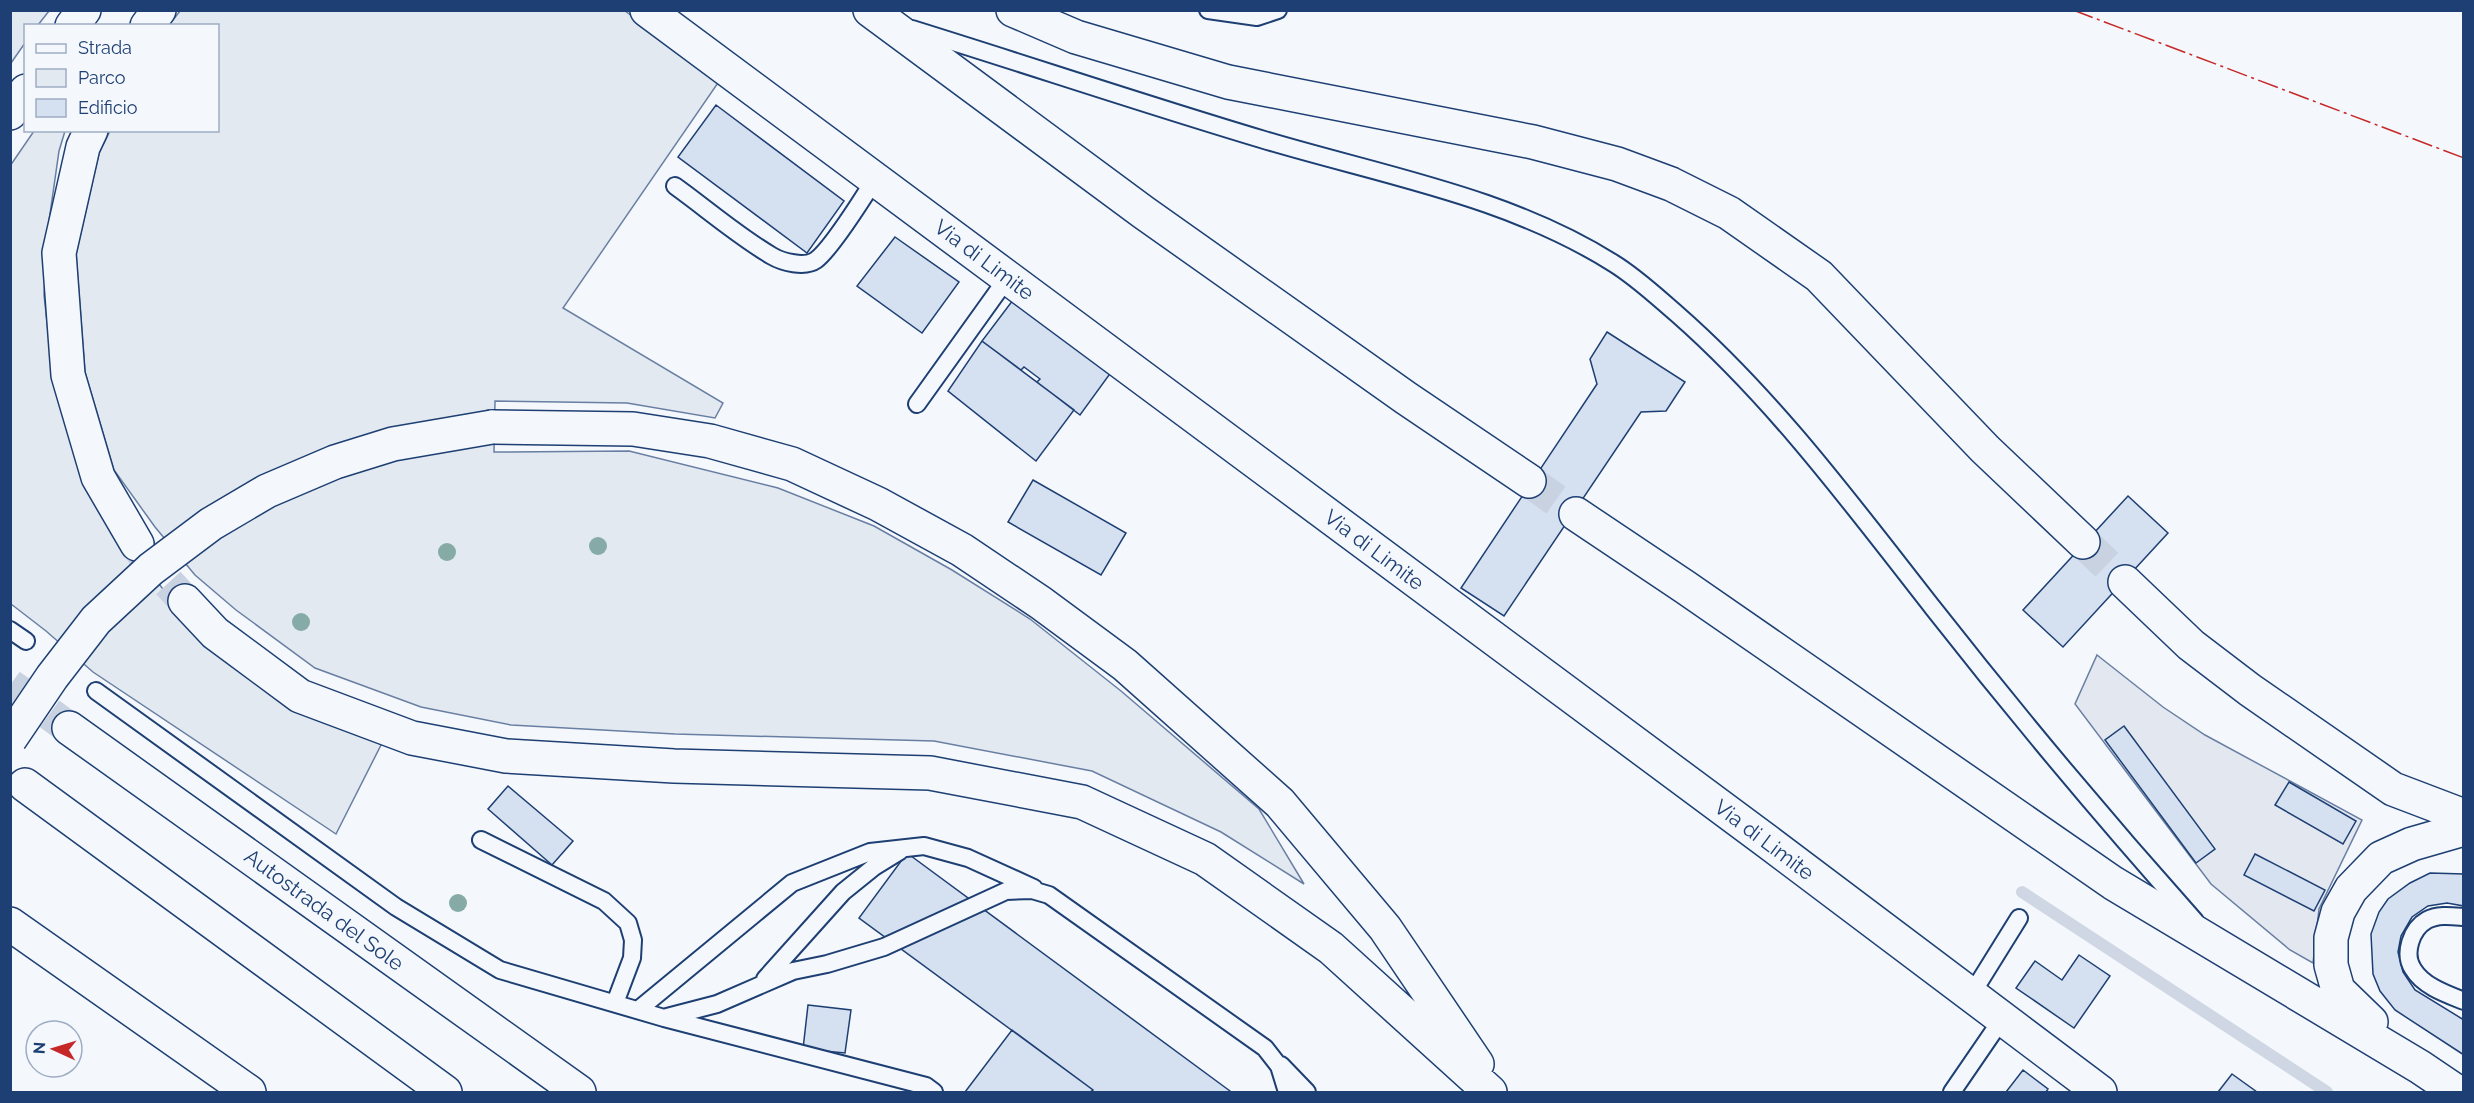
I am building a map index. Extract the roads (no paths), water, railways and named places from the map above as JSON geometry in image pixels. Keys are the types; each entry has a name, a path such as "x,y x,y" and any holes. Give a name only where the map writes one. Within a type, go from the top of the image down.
{"main road":[{"path":"74,24 84,10"},
{"path":"148,24 159,10"},
{"name":"Via di Limite","path":"646,10 1008,277 1969,998 2100,1092"},
{"path":"1013,10 1076,37 1228,82 1533,142 1617,164 1671,184 1729,213 1819,276 1984,449 2083,542"},
{"path":"878,15 1143,212 1529,482"},
{"path":"10,113 24,95"},
{"path":"90,132 83,147 59,253 68,375 98,477 137,544"},
{"path":"10,739 52,677 96,620 151,569 211,524 267,491 335,462 393,444 492,427 633,429 710,441 792,464 878,504 962,550 1041,603 1125,666 1280,803 1385,928 1497,1092"},
{"path":"1576,514 2113,883 2420,1067 2457,1092"},
{"path":"2125,582 2191,645 2250,690 2384,783 2393,789 2463,816"},
{"path":"185,601 215,633 300,696 412,738 506,756 674,766 930,772 1082,802 1205,859 1331,948 1490,1092"},
{"name":"Autostrada del Sole","path":"69,728 579,1092"},
{"path":"25,785 445,1092"},
{"path":"2420,1067 2338,990 2331,965 2331,938 2338,912 2351,889 2381,858 2412,844 2463,829"},
{"path":"10,924 249,1092"}],"lane":[{"path":"1208,10 1257,17 1278,10"},
{"path":"878,15 1264,140 1384,171 1473,200 1561,234 1615,264 1649,290 1722,354 1836,484 2086,798 2216,944"},
{"path":"675,186 773,257 803,263 815,261 828,247 875,179"},
{"path":"917,404 1008,277"},
{"path":"10,630 26,641"},
{"path":"96,691 396,907 500,970 664,1018 926,1086 934,1092"},
{"path":"481,840 604,901 628,922 633,940 632,957 615,1004"},
{"path":"638,1010 792,883 870,852 924,846 968,858 1049,895 1265,1048 1307,1092"},
{"path":"753,988 767,977 843,892 874,867 909,848"},
{"path":"664,1018 717,1004 793,971 827,964 884,947 1006,891 1032,890 1049,895"},
{"path":"2463,918 2446,916 2427,920 2419,927 2409,943 2408,953 2412,968 2424,982 2463,1001"},
{"path":"1969,998 2019,918"},
{"path":"1952,1092 2001,1019"},
{"path":"1274,1057 1287,1092"}],"waterway":[{"path":"2022,892 2327,1092"}],"tunnel":[{"path":"1529,481 1576,514"},
{"path":"2083,542 2125,582"},
{"path":"138,545 145,558 185,601"},
{"path":"10,685 69,728"}]}
